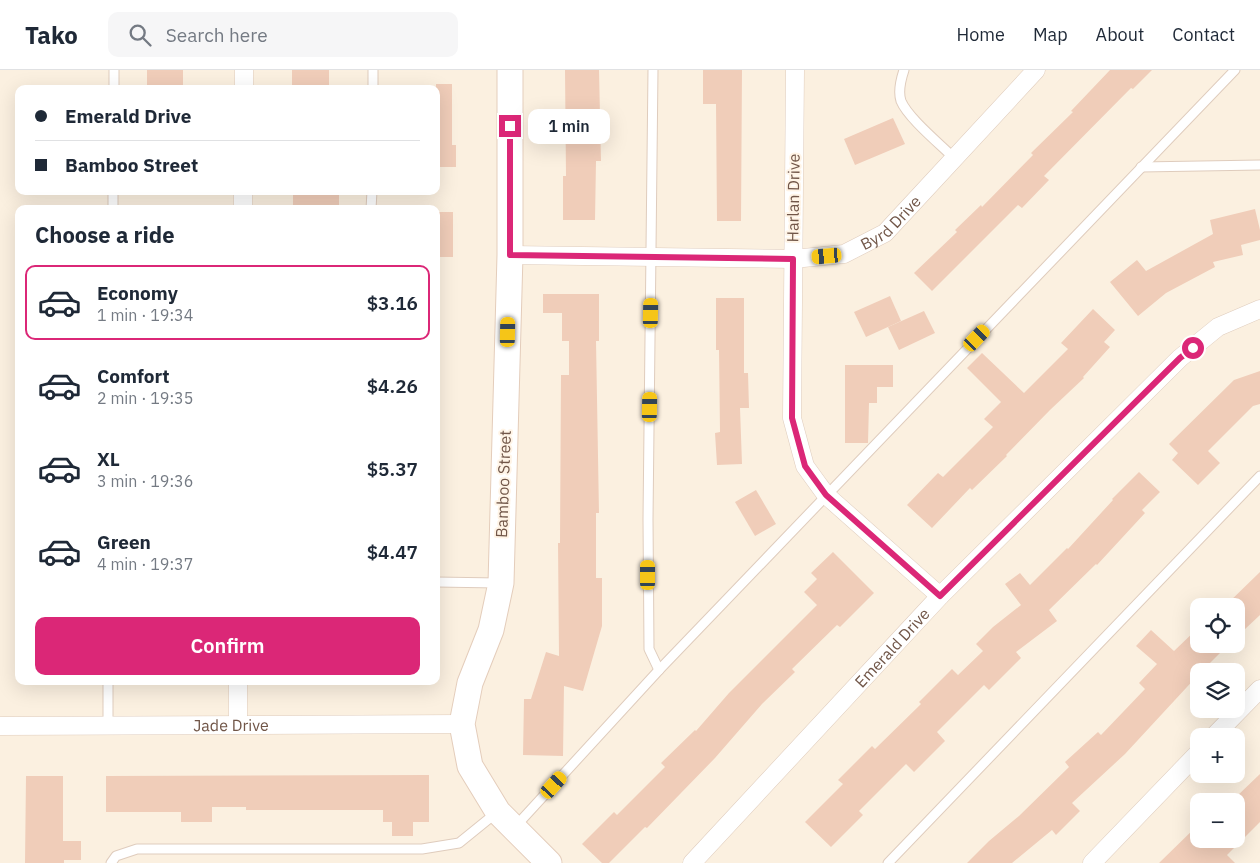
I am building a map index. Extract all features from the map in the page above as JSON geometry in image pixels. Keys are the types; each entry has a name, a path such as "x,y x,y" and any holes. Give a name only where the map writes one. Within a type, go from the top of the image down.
{"street":[{"path":"244,70 244,85"},
{"name":"Bamboo Street","path":"510,70 510,255 501,584 491,630 470,683 462,724 470,766 506,820 549,863"},
{"name":"Harlan Drive","path":"795,70 792,418 805,466 826,495 940,596"},
{"name":"Byrd Drive","path":"510,255 793,259 844,254 885,233 1036,70"},
{"name":"Emerald Drive","path":"692,863 940,596 1180,358 1218,327 1260,310"},
{"path":"238,685 238,724"},
{"path":"1222,728 1260,688"},
{"name":"Jade Drive","path":"0,726 462,724"},
{"path":"1092,863 1190,761"}],"lane":[{"path":"114,70 114,85"},
{"path":"373,70 373,85"},
{"path":"654,70 648,519 649,649 659,670"},
{"path":"904,70 901,80 901,100 916,122 955,158"},
{"path":"111,863 116,856 137,849 422,849 459,843 506,820 659,670 1235,70"},
{"path":"1141,167 1260,165"},
{"path":"888,863 1260,476"},
{"path":"440,582 501,584"},
{"path":"108,685 108,726"}],"building":[{"path":"147,70 183,70 183,85 147,85"},
{"path":"292,70 329,70 329,85 292,85"},
{"path":"565,70 599,70 601,161 596,161 595,220 563,220 563,176 566,176"},
{"path":"703,70 742,70 741,221 717,221 716,104 703,104"},
{"path":"1110,70 1152,70 1133,89 1131,88 1044,176 1049,180 1022,208 1018,205 932,291 914,273 957,232 955,230 981,205 982,207 1033,155 1031,153 1073,112 1071,111"},
{"path":"452,84 452,145 456,145 456,167 440,167 440,85 436,85"},
{"path":"893,118 905,144 855,165 844,139"},
{"path":"293,195 339,195 339,205 293,205"},
{"path":"1255,209 1260,230 1260,240 1241,245 1243,255 1213,262 1215,267 1166,293 1138,316 1110,282 1137,260 1146,271 1213,234 1210,220"},
{"path":"440,212 453,212 453,257 440,257"},
{"path":"543,294 599,294 599,341 596,341 599,513 596,513 596,578 602,578 602,626 583,691 564,686 563,756 523,755 524,699 531,699 546,652 559,656 558,543 560,543 561,375 569,375 569,341 562,341 562,313 543,313"},
{"path":"890,296 901,321 866,337 854,312"},
{"path":"716,298 744,298 744,373 748,373 749,408 740,408 742,464 717,465 715,433 720,432 719,350 716,350"},
{"path":"1093,309 1115,330 1104,342 1110,347 1084,378 972,490 970,488 932,528 907,505 938,473 943,477 993,427 984,419 1001,402 967,368 982,353 1024,393 1068,349 1061,343"},
{"path":"924,311 935,333 899,350 888,327"},
{"path":"845,365 893,365 893,387 877,387 877,403 869,403 868,443 845,443"},
{"path":"1260,371 1260,404 1253,406 1208,451 1220,463 1198,485 1172,460 1178,453 1169,444 1234,380"},
{"path":"1139,472 1160,492 1142,510 1145,513 1097,565 1049,610 1057,621 1016,652 1021,658 989,690 984,685 937,732 945,741 914,772 906,764 859,811 863,815 831,847 805,822 843,784 838,780 872,746 875,749 921,704 919,702 952,669 958,675 983,651 976,644 993,627 1021,605 1005,584 1020,573 1030,585 1068,549 1112,499"},
{"path":"756,490 776,524 755,536 735,502"},
{"path":"833,552 874,593 840,627 837,625 792,669 795,672 762,704 715,758 647,828 645,827 609,863 602,863 582,844 614,812 617,815 665,767 661,763 696,731 729,693 817,605 804,592 817,579 811,573"},
{"path":"1260,572 1260,615 1245,629 1245,598 1233,598"},
{"path":"1151,630 1174,651 1190,636 1190,653 1220,653 1210,663 1190,663 1190,684 1125,754 1072,803 1080,811 1056,835 1052,830 1012,863 967,863 1069,767 1065,762 1098,732 1101,735 1145,689 1139,683 1157,664 1136,646"},
{"path":"1260,774 1260,822 1245,837 1245,793 1240,793"},
{"path":"429,775 429,822 413,822 413,836 392,836 392,822 383,822 383,810 246,810 246,807 212,807 212,822 181,822 181,812 106,812 106,776"},
{"path":"26,776 63,776 63,841 81,841 81,860 64,860 64,863 25,863"},
{"path":"1190,833 1190,848 1234,848 1227,855 1235,863 1159,863"}],"route":[{"path":"510,126 510,255 793,259 792,418 805,466 826,495 940,596 1180,358 1193,348"}]}
